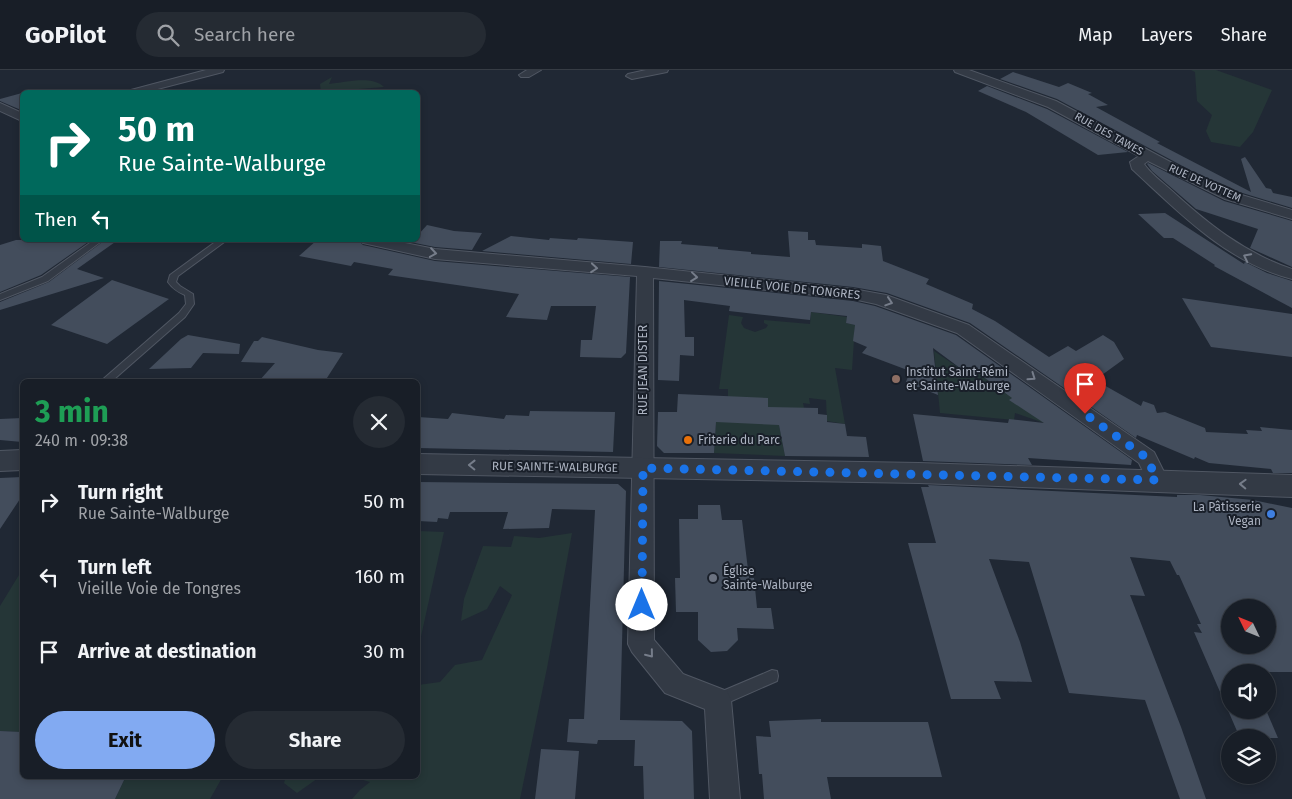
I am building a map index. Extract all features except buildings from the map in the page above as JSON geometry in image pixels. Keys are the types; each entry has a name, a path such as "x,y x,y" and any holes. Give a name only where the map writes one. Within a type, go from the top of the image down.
{"street":[{"path":"143,90 219,70"},
{"path":"526,75 536,70"},
{"name":"RUE DES TAWES","path":"959,70 1038,97 1072,113 1148,156"},
{"path":"632,76 652,71"},
{"path":"0,107 20,116"},
{"name":"RUE DES TAWES","path":"1148,156 1137,162 1137,166 1221,241 1260,264 1292,274"},
{"name":"RUE DE VOTTEM","path":"1148,156 1230,196 1292,215"},
{"name":"VIEILLE VOIE DE TONGRES","path":"377,242 434,254 645,272 853,294 888,301 962,329 1147,458 1157,480"},
{"name":"RUE JEAN DISTER","path":"645,272 643,297 641,644 674,684 718,700"},
{"path":"0,450 20,450"},
{"path":"0,461 20,460"},
{"name":"RUE SAINTE-WALBURGE","path":"420,464 1157,480 1292,486"},
{"path":"718,700 725,799"}],"lane":[{"path":"0,297 45,279 96,242"},
{"path":"108,379 182,315 190,304 189,294 172,282 174,275 220,242"},
{"path":"718,700 772,676"}],"shaded area":[{"path":"1191,70 1216,70 1272,90 1253,132 1240,147 1211,142 1206,131 1212,115 1197,101 1195,72"},
{"path":"332,77 329,84 366,80 379,83 384,87 321,90 320,84"},
{"path":"811,312 847,317 846,323 855,325 852,370 835,368 845,424 827,421 826,400 809,398 810,404 803,403 804,408 798,408 779,425 785,456 714,453 716,421 768,409 767,398 728,401 728,389 719,389 729,315 743,317 741,323 744,328 755,332 766,328 768,325 764,323 764,320 810,324"},
{"path":"934,351 968,374 974,370 990,382 1019,393 1010,400 1050,425 1015,413 1014,420 940,413"},
{"path":"420,531 444,532 420,641"},
{"path":"572,533 520,799 352,799 370,782 360,779 420,779 420,685 440,682 455,665 482,660 512,595 500,586 487,609 461,621 464,599 483,546 511,547 514,536 539,538"},
{"path":"20,573 19,732 0,731 0,606"},
{"path":"125,779 221,779 210,799 115,799"},
{"path":"285,779 317,779 297,793 284,783"}],"place":[{"name":"Institut Saint-Rémi et Sainte-Walburge","path":"896,379"},
{"name":"Friterie du Parc","path":"688,440"},
{"name":"La Pâtisserie Vegan","path":"1271,514"},
{"name":"Église Sainte-Walburge","path":"713,578"}],"route":[{"path":"642,605 643,468 1157,480 1147,458 1085,414"}]}
